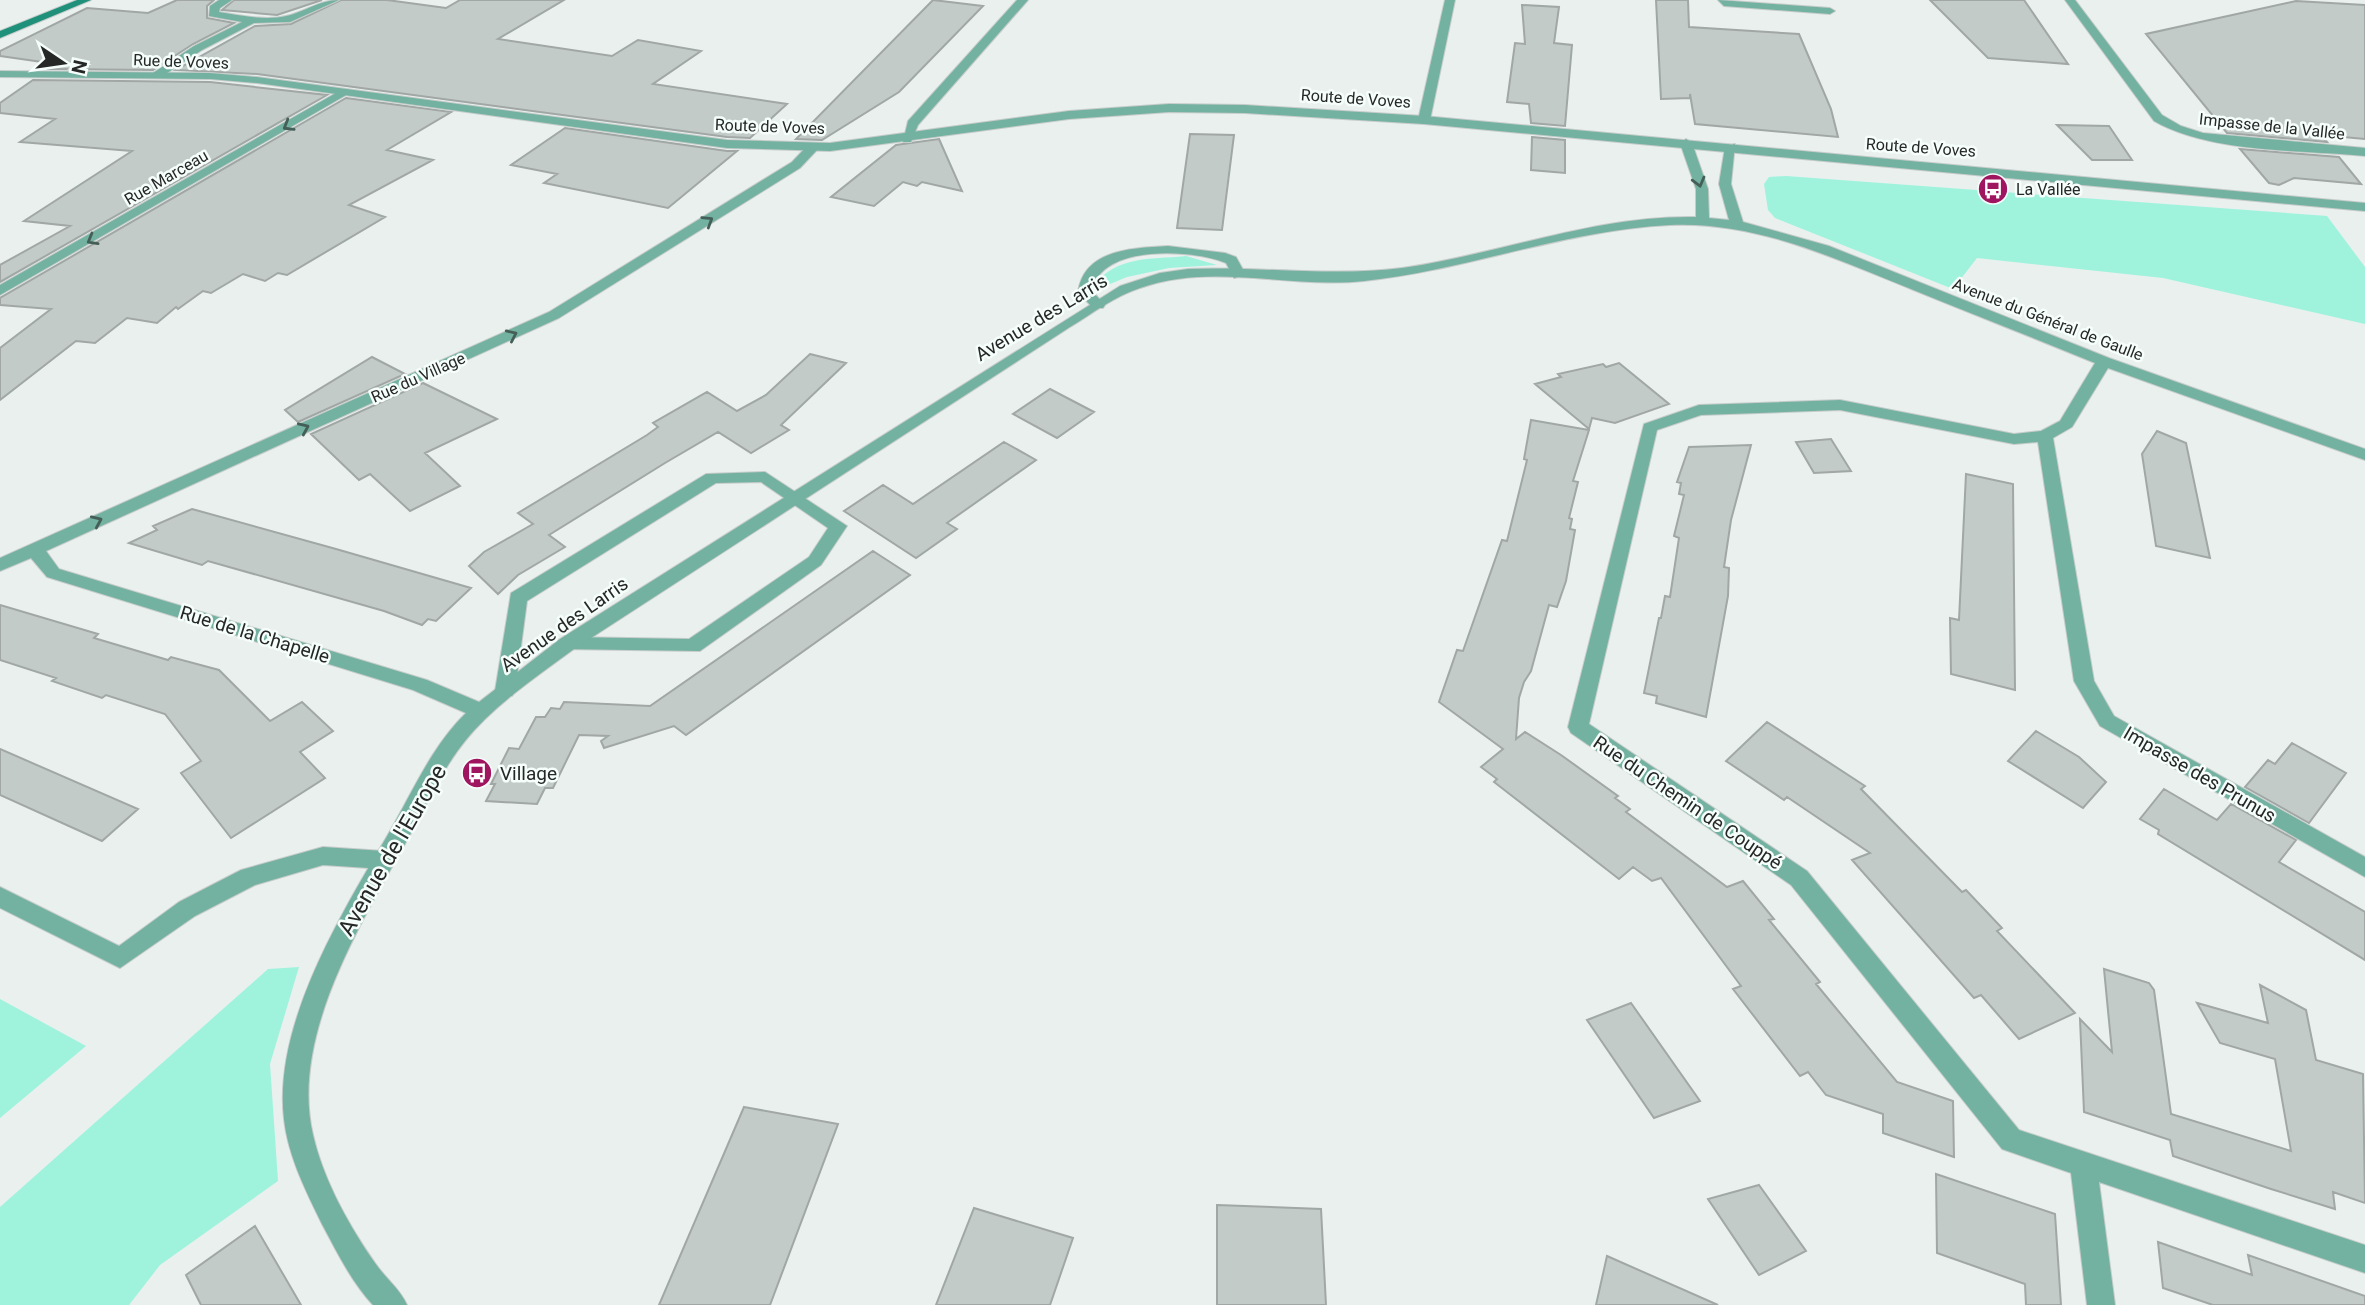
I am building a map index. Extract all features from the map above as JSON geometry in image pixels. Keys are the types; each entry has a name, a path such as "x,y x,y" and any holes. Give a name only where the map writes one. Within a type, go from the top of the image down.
{"main road":[{"path":"0,35 86,0"}],"street":[{"path":"227,0 215,6 213,14 275,24 295,20 334,0"},
{"path":"907,139 912,124 1023,0"},
{"path":"1424,120 1450,0"},
{"path":"1723,0 1724,3 1830,10"},
{"name":"Impasse de la Vallée","path":"2070,0 2158,118 2177,129 2202,137 2365,152"},
{"path":"157,75 198,48 253,20"},
{"name":"Rue de Voves","path":"0,71 210,76 347,91"},
{"name":"Route de Voves","path":"347,91 727,144 813,147 907,139 1069,114 1169,108 1245,108 1424,120 1686,143 2365,207"},
{"name":"Rue Marceau","path":"0,291 347,91"},
{"path":"1686,143 1710,222"},
{"name":"Rue du Village","path":"0,565 554,316 796,164 813,147"},
{"path":"1731,147 1725,184 1737,226"},
{"name":"Avenue du Général de Gaulle","path":"1710,222 1737,226 1824,249 2104,360 2365,455"},
{"name":"Avenue des Larris","path":"483,712 505,691 567,644 1098,305 1135,285 1170,277 1359,277 1432,267 1616,227 1710,222"},
{"path":"1098,305 1085,292 1085,283 1102,262 1116,257 1186,249 1204,251 1231,260 1239,275"},
{"path":"2045,436 2066,425 2104,360"},
{"name":"Rue du Chemin de Couppé","path":"2045,436 2014,439 1840,405 1699,410 1650,427 1578,727 1799,878 2011,1140 2083,1164"},
{"name":"Impasse des Prunus","path":"2045,436 2084,681 2108,721 2365,868"},
{"path":"505,691 519,598 712,478 765,477 838,526 816,561 693,646 567,644"},
{"name":"Rue de la Chapelle","path":"34,550 53,573 420,685 483,712"},
{"name":"Avenue de l'Europe","path":"393,1305 377,1292 344,1238 310,1172 296,1105 307,1028 339,944 384,860 458,736 483,712"},
{"path":"0,897 120,958 187,909 249,877 323,856 384,860"},
{"path":"2101,1305 2083,1164 2365,1259"}],"green space":[{"path":"1786,176 2327,216 2365,267 2365,324 2163,278 1977,258 1953,289 1775,218 1768,210 1764,184 1769,177"},
{"path":"1186,256 1217,265 1169,268 1127,277 1093,291 1092,286 1102,276 1124,264"},
{"path":"299,967 270,1064 278,1181 160,1265 129,1305 0,1305 0,1207 268,969"},
{"path":"0,999 86,1046 0,1118"}],"building":[{"path":"177,0 214,0 207,6 207,18 234,23 193,44 153,70 49,69 56,64 0,56 0,51 87,8 148,13"},
{"path":"234,0 322,0 277,15 222,10"},
{"path":"341,0 387,0 446,8 460,0 564,0 498,39 612,56 638,40 701,51 653,84 787,104 750,138 727,137 257,74 176,70 255,26 291,24"},
{"path":"933,0 983,6 899,92 822,140 796,139"},
{"path":"1656,0 1688,0 1689,27 1799,34 1831,109 1838,137 1695,124 1690,94 1690,98 1661,99"},
{"path":"1930,0 2024,0 2068,64 1988,58"},
{"path":"2296,1 2365,5 2365,139 2321,135 2327,142 2227,133 2146,34"},
{"path":"1522,5 1559,7 1554,43 1572,45 1565,126 1531,123 1529,104 1507,102 1515,43 1525,44"},
{"path":"33,80 210,82 327,95 0,282 0,265 70,226 24,221 132,151 20,142 55,119 0,113 0,103"},
{"path":"346,98 451,112 387,150 433,160 349,205 385,217 287,275 278,273 265,281 243,274 211,293 203,291 178,309 176,307 157,323 127,318 95,343 76,341 0,400 0,348 51,309 0,305 0,298"},
{"path":"2057,125 2109,126 2132,160 2092,160"},
{"path":"565,128 737,151 668,208 544,183 557,174 511,165"},
{"path":"1190,134 1234,135 1222,230 1177,228"},
{"path":"1532,137 1565,140 1565,173 1531,170"},
{"path":"939,139 962,191 922,182 917,186 903,182 874,206 831,197 896,145"},
{"path":"2240,149 2339,157 2361,184 2294,178 2279,185 2269,183"},
{"path":"810,354 846,363 781,425 789,430 751,453 718,432 549,535 565,547 518,575 498,594 469,566 484,552 533,524 518,513 647,435 658,427 653,423 707,392 737,411 766,395"},
{"path":"372,357 405,374 298,422 285,410"},
{"path":"1619,363 1669,404 1615,423 1592,418 1589,429 1535,384 1561,377 1558,374"},
{"path":"423,383 497,419 425,453 460,486 410,511 370,474 359,480 311,434"},
{"path":"1050,389 1094,412 1057,438 1013,414"},
{"path":"1531,420 1589,430 1573,481 1578,482 1569,518 1572,519 1570,529 1575,530 1566,581 1557,607 1549,605 1531,671 1524,682 1519,698 1516,739 1525,732 1561,755 1618,796 1615,798 1630,809 1626,812 1727,887 1743,881 1774,919 1769,920 1820,982 1816,984 1897,1082 1953,1101 1954,1157 1883,1133 1883,1114 1826,1095 1808,1072 1800,1076 1733,989 1741,986 1661,878 1652,881 1633,867 1619,879 1494,782 1497,779 1481,767 1503,749 1439,702 1457,650 1463,651 1502,540 1507,541 1527,460 1524,459"},
{"path":"2157,431 2186,443 2210,558 2156,546 2142,454"},
{"path":"1831,439 1851,471 1814,473 1796,442"},
{"path":"1004,442 1036,460 947,523 957,529 916,558 844,511 883,485 913,504"},
{"path":"1751,445 1731,520 1724,567 1729,568 1728,596 1706,717 1656,703 1657,696 1644,693 1659,618 1665,596 1670,597 1679,538 1674,536 1684,495 1679,494 1681,483 1677,482 1689,447"},
{"path":"1966,474 2013,484 2015,690 1951,674 1950,618 1959,620"},
{"path":"192,509 471,588 436,621 428,619 422,625 384,611 208,561 202,565 129,543 157,530 153,526"},
{"path":"873,551 910,575 686,735 674,726 604,748 601,741 608,736 579,735 553,788 545,788 537,804 486,801 495,784 491,784 509,748 519,749 536,717 545,717 551,708 560,709 564,702 650,706"},
{"path":"0,605 98,634 94,638 168,660 171,657 219,670 270,721 302,702 333,731 300,752 325,778 231,838 181,773 201,761 165,714 106,695 102,698 52,681 56,678 0,660"},
{"path":"1767,722 1865,786 1861,789 1962,892 1966,890 2002,928 1997,931 2075,1013 2019,1039 1981,995 1974,998 1852,860 1870,853 1787,797 1784,800 1726,761"},
{"path":"2036,731 2079,757 2106,782 2083,808 2008,761"},
{"path":"2292,743 2346,773 2309,823 2245,787 2268,760 2275,764"},
{"path":"0,749 138,809 102,841 0,795"},
{"path":"2164,789 2217,820 2231,804 2296,840 2279,862 2365,912 2365,960 2158,834 2159,830 2140,819"},
{"path":"2104,969 2149,983 2154,990 2171,1114 2291,1151 2275,1059 2220,1043 2197,1003 2268,1023 2260,985 2306,1010 2316,1060 2363,1074 2365,1203 2333,1192 2335,1209 2271,1189 2173,1156 2170,1140 2084,1112 2080,1019 2112,1052"},
{"path":"1631,1003 1700,1101 1654,1118 1587,1020"},
{"path":"744,1107 838,1124 770,1305 659,1305"},
{"path":"1936,1174 2055,1214 2061,1305 2026,1305 2025,1284 1937,1253"},
{"path":"1759,1185 1806,1251 1759,1275 1708,1199"},
{"path":"1217,1205 1321,1209 1326,1305 1217,1305"},
{"path":"974,1208 1073,1238 1050,1305 936,1305"},
{"path":"255,1226 301,1305 201,1305 186,1275"},
{"path":"2158,1242 2252,1275 2248,1255 2365,1296 2365,1305 2213,1305 2163,1288"},
{"path":"1607,1256 1718,1305 1596,1305"}],"place":[{"name":"La Vallée","path":"1993,189"},
{"name":"Village","path":"477,773"}]}
